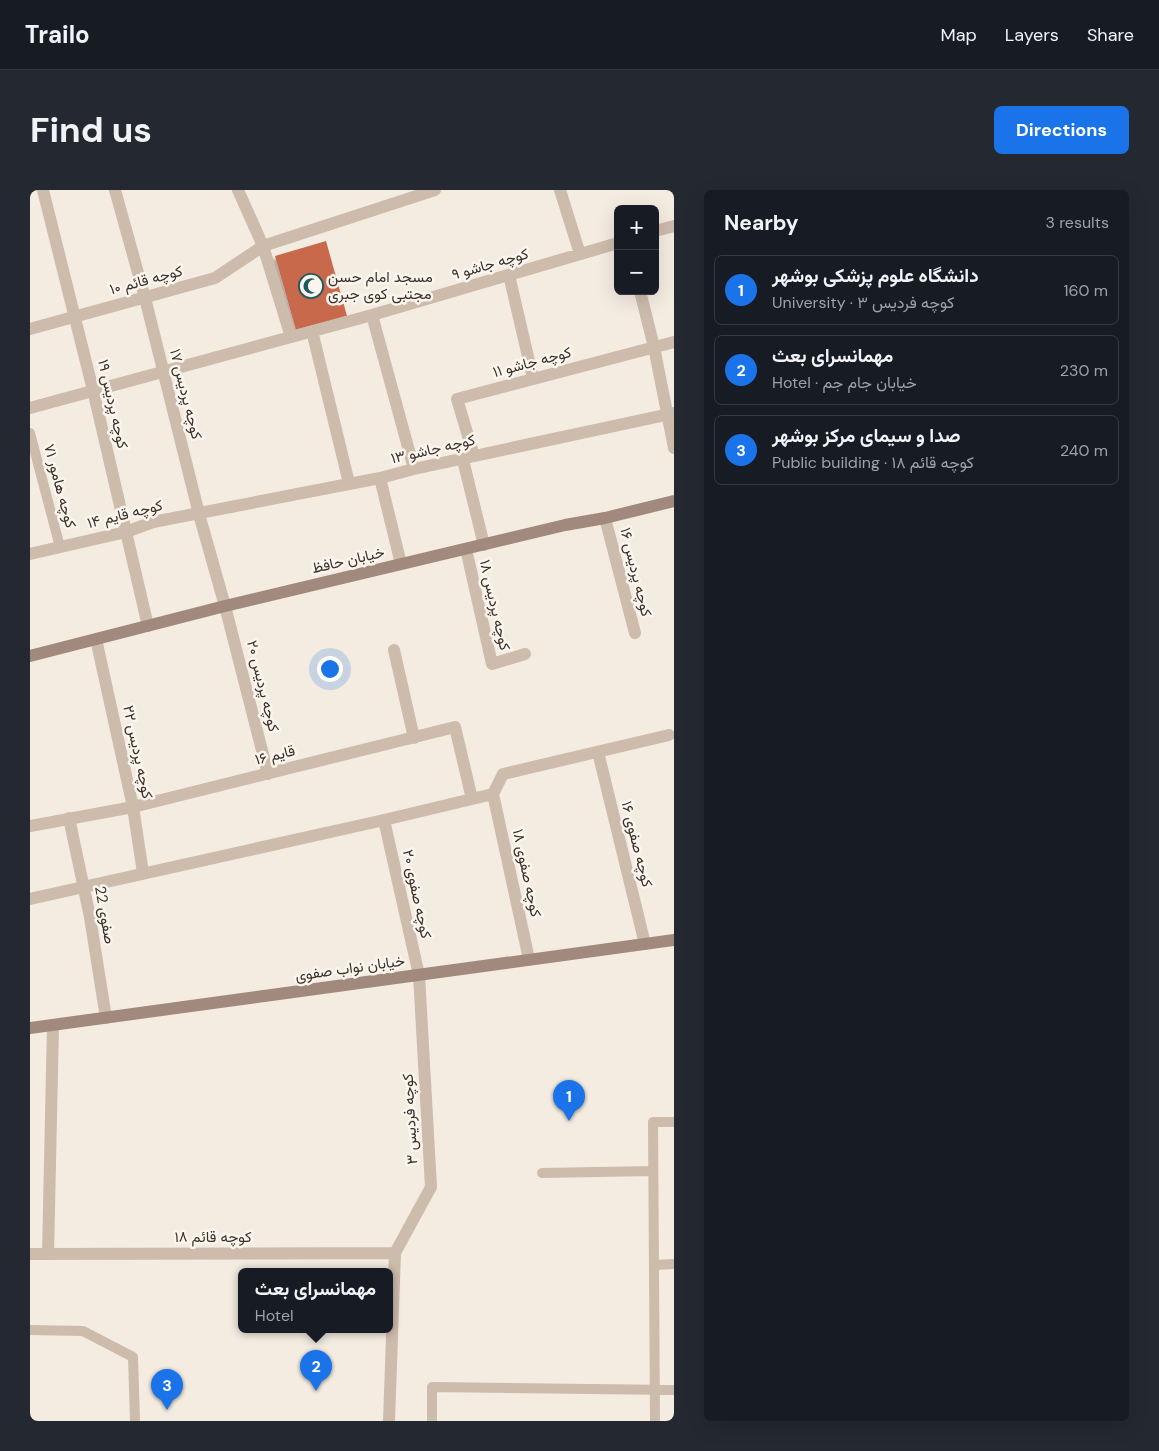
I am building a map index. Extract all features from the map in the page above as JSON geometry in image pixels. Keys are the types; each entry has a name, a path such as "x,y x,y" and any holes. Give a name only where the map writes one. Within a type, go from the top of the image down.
{"street":[{"name":"کوچه پردیس ۱۹","path":"43,190 93,390 148,626"},
{"name":"کوچه پردیس ۱۷","path":"116,190 199,514 225,606"},
{"path":"238,190 263,246 291,337"},
{"name":"کوچه قائم ۱۰","path":"30,329 215,278 263,246 413,193 435,190"},
{"path":"560,190 580,254"},
{"path":"659,231 674,226"},
{"name":"کوچه جاشو ۹","path":"30,408 372,315 614,244"},
{"path":"510,275 533,378"},
{"path":"641,295 670,414 674,448"},
{"path":"372,315 414,469"},
{"path":"312,331 349,483"},
{"name":"کوچه جاشو ۱۱","path":"468,458 457,398 674,342"},
{"name":"کوچه جاشو ۱۳","path":"199,514 380,478 670,414"},
{"path":"468,458 484,544"},
{"path":"380,478 402,564"},
{"name":"خیابان حافظ","path":"30,656 225,606 674,501"},
{"name":"کوچه قایم ۱۴","path":"30,554 126,532 153,522 199,514"},
{"name":"کوچه پردیس ۱۶","path":"605,518 635,634"},
{"name":"کوچه پردیس ۱۸","path":"466,549 492,664 525,654"},
{"name":"کوچه پردیس ۲۰","path":"225,606 268,774"},
{"name":"کوچه پردیس ۲۲","path":"96,639 133,807 143,873"},
{"path":"394,650 414,738"},
{"name":"قایم ۱۶","path":"30,826 133,807 455,727 472,799"},
{"path":"30,899 493,794 503,774 668,735"},
{"name":"کوچه صفوی ۱۶","path":"598,752 645,944"},
{"name":"کوچه صفوی ۱۸","path":"493,794 529,960"},
{"name":"صفوی 22","path":"70,818 84,887 106,1018"},
{"name":"کوچه صفوی ۲۰","path":"384,820 419,975"},
{"name":"خیابان نواب صفوی","path":"30,1028 674,940"},
{"name":"کوچه فردیس ۳","path":"395,1253 431,1187 419,975"},
{"path":"48,1254 53,1025"},
{"path":"393,1309 395,1253"},
{"name":"کوچه قائم ۱۸","path":"30,1254 395,1253"},
{"path":"389,1421 392,1333"}],"lane":[{"name":"کوچه هامور ۷۱","path":"30,433 60,547"},
{"path":"655,1421 653,1122 674,1122"},
{"path":"542,1173 653,1171"},
{"path":"654,1265 674,1264"},
{"path":"30,1330 83,1330 133,1357 135,1421"},
{"path":"432,1421 432,1387 674,1390"}],"building":[{"name":"مسجد امام حسن مجتبی کوی جبری","path":"326,241 347,316 296,330 275,256"}],"place":[{"name":"مسجد امام حسن مجتبی کوی جبری","path":"311,286"},
{"name":"دانشگاه علوم پزشکی بوشهر","path":"569,1121"},
{"name":"مهمانسرای بعث","path":"316,1391"},
{"name":"صدا و سیمای مرکز بوشهر","path":"167,1410"}]}
